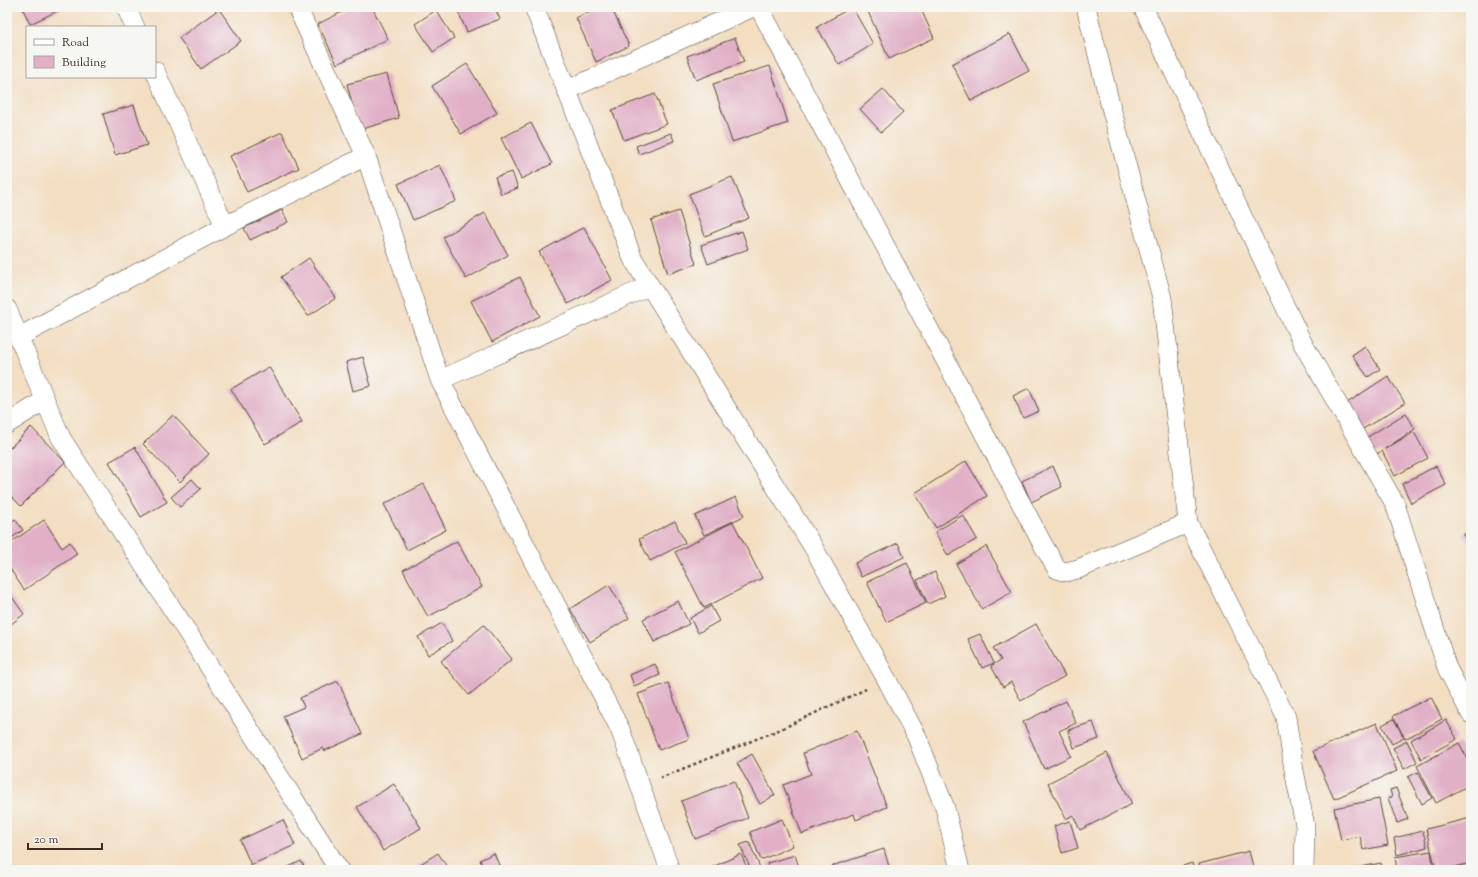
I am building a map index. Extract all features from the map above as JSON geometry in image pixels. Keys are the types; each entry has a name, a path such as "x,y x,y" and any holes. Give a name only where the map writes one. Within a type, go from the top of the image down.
{"street":[{"path":"126,7 135,26"},
{"path":"297,7 366,156 440,380 620,730 670,870"},
{"path":"534,7 633,259 812,545 887,680 916,735 945,808 960,870"},
{"path":"567,90 753,7"},
{"path":"759,7 1057,569 1066,572 1078,569 1188,523"},
{"path":"1086,7 1108,96 1162,298 1188,523 1286,717 1294,770 1305,826 1304,870"},
{"path":"1143,7 1302,342 1395,504 1447,668 1471,714"},
{"path":"156,73 225,226"},
{"path":"19,337 225,226 366,156"},
{"path":"440,380 649,286"},
{"path":"7,309 61,438 340,870"},
{"path":"7,424 45,400"}],"path":[{"path":"640,786 780,729 887,680"}],"building":[{"path":"22,7 66,7 30,24"},
{"path":"352,7 372,7 388,39 337,64 318,24"},
{"path":"456,7 494,7 500,19 467,32"},
{"path":"598,7 611,7 629,46 596,62 576,18"},
{"path":"852,7 873,44 839,65 817,27"},
{"path":"866,7 920,7 934,38 889,59"},
{"path":"219,9 241,41 201,69 179,38"},
{"path":"436,10 454,38 433,52 415,24"},
{"path":"1010,34 1029,71 971,101 952,64"},
{"path":"735,38 744,62 696,80 687,56"},
{"path":"467,64 497,113 461,134 432,86"},
{"path":"770,66 788,123 732,142 713,84"},
{"path":"387,74 399,118 359,130 347,84"},
{"path":"883,89 903,112 881,132 860,109"},
{"path":"655,94 667,124 624,140 612,110"},
{"path":"134,105 147,145 115,155 103,114"},
{"path":"531,123 552,164 521,179 501,138"},
{"path":"282,132 299,168 247,192 230,156"},
{"path":"671,133 674,141 639,154 636,146"},
{"path":"440,165 456,201 413,220 398,184"},
{"path":"512,172 518,188 501,194 495,177"},
{"path":"732,177 749,218 705,236 689,194"},
{"path":"282,210 288,222 250,240 244,228"},
{"path":"679,211 696,264 668,274 651,220"},
{"path":"485,213 508,255 466,279 443,237"},
{"path":"584,227 612,280 568,304 539,252"},
{"path":"742,231 748,249 708,264 701,245"},
{"path":"309,258 336,298 308,316 281,277"},
{"path":"520,277 540,316 492,342 471,301"},
{"path":"1365,346 1380,369 1368,377 1352,355"},
{"path":"363,357 371,386 353,391 346,362"},
{"path":"269,367 302,422 265,444 231,389"},
{"path":"1388,376 1405,403 1363,429 1347,403"},
{"path":"1029,388 1039,411 1023,418 1013,396"},
{"path":"1406,413 1415,429 1385,449 1414,432 1428,458 1395,476 1382,451 1376,454 1366,438"},
{"path":"173,415 209,454 180,482 143,444"},
{"path":"31,427 65,462 21,506 7,492 7,451"},
{"path":"135,447 167,502 141,517 109,462"},
{"path":"966,461 987,496 936,528 915,493"},
{"path":"1053,466 1062,487 1031,502 1022,481"},
{"path":"1436,466 1446,485 1411,503 1402,484"},
{"path":"192,479 201,489 180,507 171,497"},
{"path":"424,484 446,530 407,550 384,504"},
{"path":"736,497 744,516 704,535 695,516"},
{"path":"963,515 977,539 948,556 935,532"},
{"path":"15,519 23,530 7,541 7,525"},
{"path":"44,520 62,548 70,542 77,554 24,590 7,564 7,545"},
{"path":"675,521 685,543 650,561 639,539"},
{"path":"733,522 762,578 704,608 675,552"},
{"path":"1471,529 1471,547 1463,535"},
{"path":"457,541 482,587 428,617 403,570"},
{"path":"898,543 904,557 861,577 855,563"},
{"path":"986,546 1012,592 982,609 956,564"},
{"path":"907,563 926,603 886,622 867,582"},
{"path":"935,572 945,596 928,604 917,580"},
{"path":"609,585 629,618 590,642 570,609"},
{"path":"7,590 24,614 10,625 7,621"},
{"path":"678,601 689,624 654,642 643,619"},
{"path":"711,606 719,621 698,633 690,618"},
{"path":"442,623 452,641 428,655 418,637"},
{"path":"1036,624 1065,676 1021,701 1011,682 1003,687 991,666 1001,660 993,648"},
{"path":"484,625 512,659 469,695 441,661"},
{"path":"980,634 994,663 982,668 968,639"},
{"path":"655,664 660,675 634,686 630,675"},
{"path":"338,681 362,734 324,751 323,748 302,758 283,716 304,707 300,698"},
{"path":"668,683 689,739 659,750 638,694"},
{"path":"1431,697 1442,719 1405,739 1393,716"},
{"path":"1066,701 1076,723 1059,731 1071,756 1044,769 1023,722"},
{"path":"1394,719 1404,738 1392,744 1382,725"},
{"path":"1446,720 1457,739 1421,759 1411,740"},
{"path":"1093,722 1099,739 1074,748 1068,730"},
{"path":"1377,723 1397,771 1334,799 1313,751"},
{"path":"857,731 887,807 856,820 854,814 802,834 783,785 811,774 803,753"},
{"path":"1407,741 1417,762 1404,769 1393,748"},
{"path":"1459,743 1471,765 1471,784 1436,803 1417,766"},
{"path":"1107,753 1132,804 1080,830 1073,815 1066,819 1048,783"},
{"path":"752,754 775,795 760,804 737,763"},
{"path":"1418,772 1432,798 1422,804 1408,777"},
{"path":"734,781 748,818 695,839 681,801"},
{"path":"394,784 421,828 383,851 357,807"},
{"path":"1396,788 1408,819 1397,823 1388,798 1392,797 1390,790"},
{"path":"1379,799 1388,845 1363,850 1360,836 1341,840 1334,808"},
{"path":"1471,818 1471,863 1436,870 1426,829"},
{"path":"782,819 793,846 761,860 750,832"},
{"path":"283,820 295,845 251,865 240,840"},
{"path":"1070,821 1078,848 1062,853 1054,826"},
{"path":"1423,831 1427,847 1397,855 1394,838"},
{"path":"749,842 761,870 751,870 740,845"},
{"path":"884,849 890,870 834,870 832,866"},
{"path":"1249,851 1254,870 1201,870 1199,864"},
{"path":"1431,851 1434,870 1397,870 1395,857"},
{"path":"438,853 449,870 411,870"},
{"path":"494,853 501,870 484,870 480,860"},
{"path":"741,854 748,870 706,870"},
{"path":"795,855 800,870 769,870 767,863"},
{"path":"301,861 306,870 282,870"},
{"path":"1192,863 1194,870 1181,870 1180,867"},
{"path":"1381,863 1382,870 1350,870 1350,869"}]}
